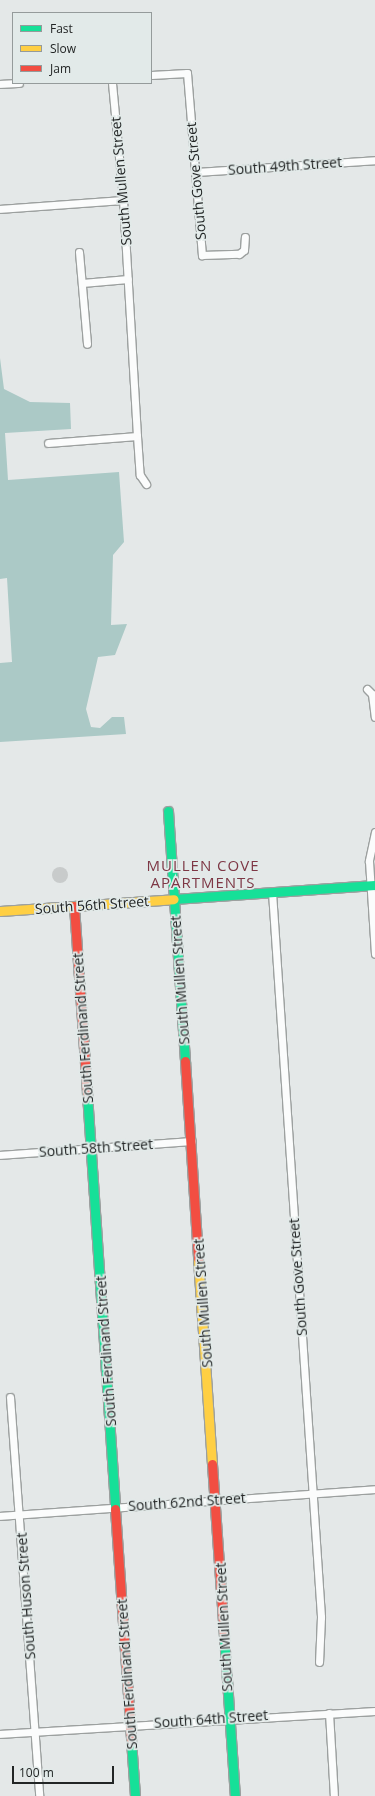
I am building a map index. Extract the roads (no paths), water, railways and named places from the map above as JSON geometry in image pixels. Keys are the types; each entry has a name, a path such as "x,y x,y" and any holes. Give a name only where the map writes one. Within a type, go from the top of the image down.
{"street":[{"name":"South Gove Street","path":"152,75 187,73 202,255 239,254 244,250 245,237"},
{"path":"0,84 12,83"},
{"name":"South Mullen Street","path":"112,84 123,200 140,475 146,484"},
{"name":"South 49th Street","path":"196,172 375,160"},
{"path":"0,209 123,200"},
{"path":"79,252 87,344"},
{"path":"82,283 128,280"},
{"path":"48,443 137,436"},
{"path":"367,689 372,694 375,717"},
{"name":"South Mullen Street","path":"168,811 235,1796"},
{"path":"375,832 369,861 373,885 375,954"},
{"name":"South 56th Street","path":"0,911 373,885"},
{"name":"South Gove Street","path":"272,892 321,1617 320,1662"},
{"name":"South Ferdinand Street","path":"74,906 117,1507 135,1796"},
{"name":"South 58th Street","path":"0,1155 191,1141"},
{"name":"South Huson Street","path":"10,1397 20,1514 39,1796"},
{"name":"South 62nd Street","path":"0,1516 375,1489"},
{"name":"South 64th Street","path":"0,1734 229,1717 375,1711"},
{"path":"328,1713 334,1796"}],"district":[{"name":"MULLEN COVE APARTMENTS","path":"203,874"}]}
